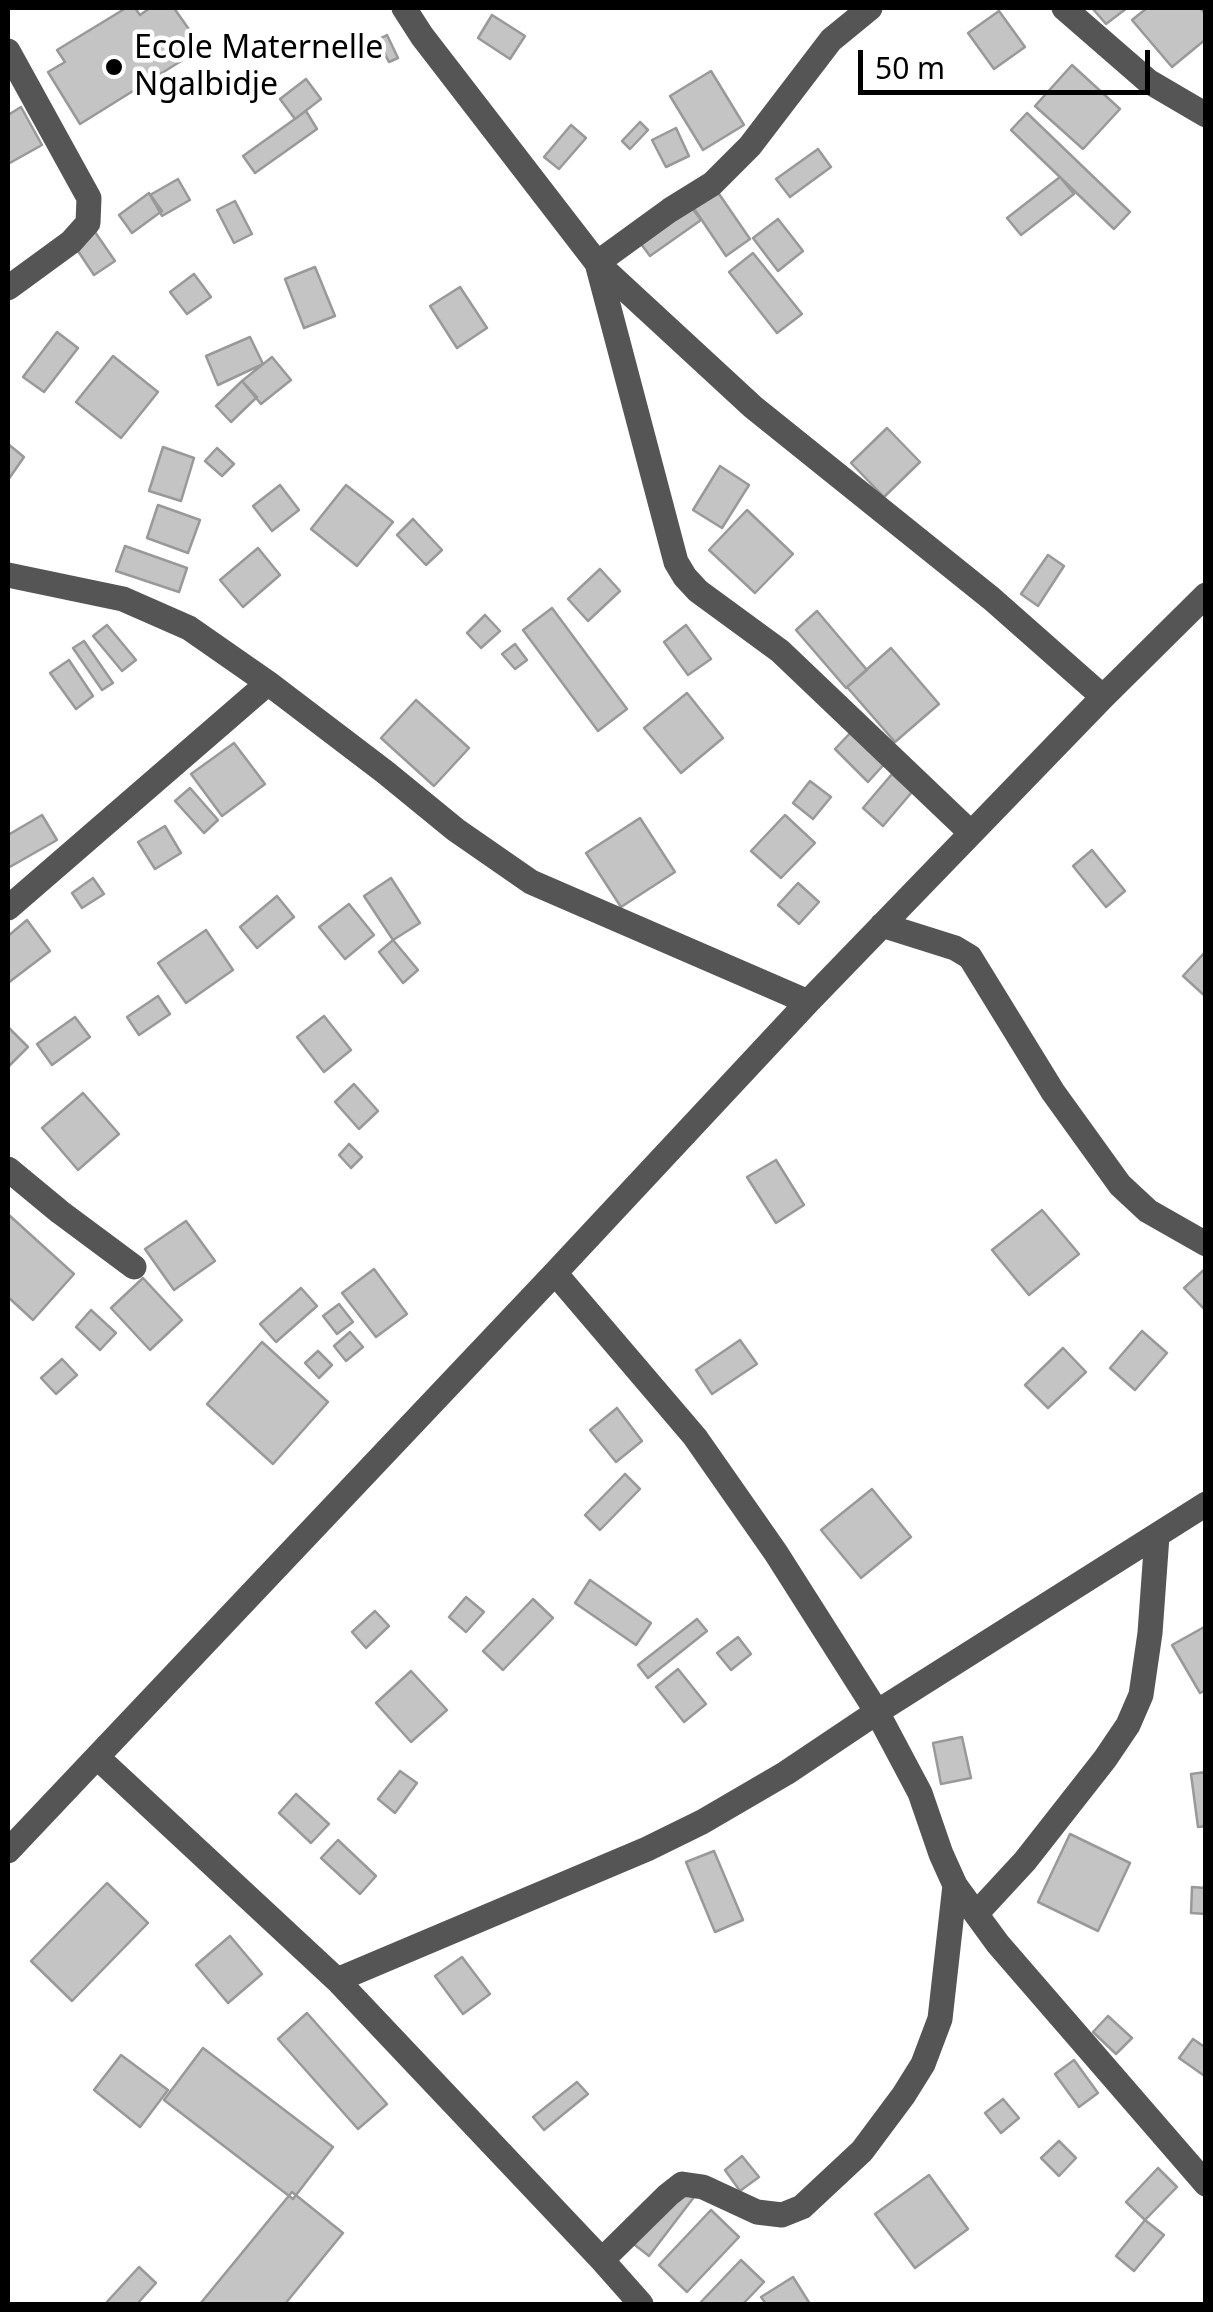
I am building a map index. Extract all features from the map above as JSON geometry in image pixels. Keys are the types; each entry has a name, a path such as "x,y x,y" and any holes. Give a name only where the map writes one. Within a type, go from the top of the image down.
{"street":[{"path":"404,8 598,263 753,407 992,599 1102,697"},
{"path":"598,263 712,184 750,146 831,40 870,8"},
{"path":"1064,8 1148,81 1206,115"},
{"path":"8,51 89,198 88,223 71,242 8,288"},
{"path":"598,263 676,562 685,577 713,603 780,652 971,833"},
{"path":"8,575 123,599 189,628 268,682 456,830 531,882 808,1002"},
{"path":"8,1851 808,1002 1102,697 1206,596"},
{"path":"8,908 268,682"},
{"path":"882,925 955,948 970,957 1053,1092 1120,1185 1148,1211 1206,1244"},
{"path":"8,1170 134,1267"},
{"path":"555,1273 695,1437 776,1553 876,1712 920,1793 955,1885 998,1944 1206,2184"},
{"path":"337,1980 688,1829 786,1774 876,1712 1206,1504"},
{"path":"976,1914 1025,1860 1128,1725 1141,1695 1150,1633 1156,1536"},
{"path":"97,1757 337,1980 641,2304"},
{"path":"602,2260 682,2184 703,2186 757,2212 782,2215 802,2206 862,2151 923,2064 940,2020 955,1885"}],"building":[{"name":"Ecole Maternelle Ngalbidje","path":"126,8 135,8 140,15 150,8 174,8 202,48 80,124 48,72 65,62 57,50"},
{"path":"1092,8 1127,8 1106,24"},
{"path":"1147,8 1200,8 1206,14 1206,39 1172,67 1132,20"},
{"path":"999,11 1025,47 994,69 968,33"},
{"path":"492,15 525,36 510,59 478,38"},
{"path":"387,35 398,58 389,62 377,40"},
{"path":"1072,65 1120,109 1083,149 1035,106"},
{"path":"711,71 744,125 703,150 670,96"},
{"path":"306,79 321,99 295,119 280,99"},
{"path":"21,107 42,145 8,164 8,115"},
{"path":"306,111 317,129 255,173 243,156"},
{"path":"1027,113 1130,212 1114,229 1011,130"},
{"path":"640,122 648,130 630,149 622,141"},
{"path":"571,125 586,138 559,169 544,157"},
{"path":"676,128 689,156 666,167 652,140"},
{"path":"818,149 831,167 790,197 776,179"},
{"path":"1060,177 1074,194 1021,235 1007,218"},
{"path":"178,179 190,200 162,216 150,195"},
{"path":"717,191 750,239 726,256 693,207"},
{"path":"149,193 162,211 132,233 119,215"},
{"path":"235,201 252,234 234,243 217,210"},
{"path":"692,208 701,220 650,256 641,244"},
{"path":"778,219 803,251 778,271 753,238"},
{"path":"95,232 115,261 94,275 74,245"},
{"path":"753,253 802,314 777,333 729,272"},
{"path":"315,267 335,316 304,328 285,279"},
{"path":"194,274 211,297 187,314 170,292"},
{"path":"460,287 487,328 457,348 430,306"},
{"path":"57,332 78,348 44,392 23,377"},
{"path":"250,337 263,364 218,385 206,356"},
{"path":"113,356 158,392 121,438 76,402"},
{"path":"272,357 291,380 261,404 242,381"},
{"path":"242,381 257,397 231,422 216,406"},
{"path":"887,428 920,462 884,497 851,463"},
{"path":"8,444 24,457 8,480"},
{"path":"163,447 194,458 181,501 149,491"},
{"path":"217,448 234,464 222,476 205,461"},
{"path":"720,466 749,485 722,528 693,510"},
{"path":"280,485 299,510 272,531 253,506"},
{"path":"346,485 393,522 357,566 311,529"},
{"path":"158,505 200,520 188,553 147,538"},
{"path":"747,510 793,554 755,593 709,550"},
{"path":"413,519 442,550 426,565 397,535"},
{"path":"125,546 187,568 179,592 116,571"},
{"path":"258,548 280,575 243,607 220,580"},
{"path":"1048,555 1064,566 1038,606 1021,594"},
{"path":"600,569 620,591 588,621 568,599"},
{"path":"552,608 627,709 598,731 523,630"},
{"path":"817,611 867,670 846,688 796,630"},
{"path":"485,615 500,631 481,648 467,633"},
{"path":"107,625 136,660 122,671 93,636"},
{"path":"686,625 711,659 688,675 664,642"},
{"path":"84,641 113,683 102,690 73,648"},
{"path":"515,644 527,660 515,669 502,654"},
{"path":"891,648 939,704 895,742 847,687"},
{"path":"69,660 93,696 76,709 50,673"},
{"path":"687,693 723,738 681,773 644,728"},
{"path":"416,700 469,748 434,786 381,738"},
{"path":"854,729 887,761 868,782 835,749"},
{"path":"234,743 265,784 222,816 191,774"},
{"path":"892,774 912,792 883,826 863,808"},
{"path":"810,781 831,797 813,819 793,803"},
{"path":"190,788 218,820 204,833 175,801"},
{"path":"42,815 57,840 8,868 8,835"},
{"path":"785,815 815,843 781,878 751,851"},
{"path":"640,818 675,872 621,907 586,853"},
{"path":"165,826 181,853 155,869 138,842"},
{"path":"1092,850 1125,891 1106,907 1073,866"},
{"path":"93,878 104,894 82,908 72,893"},
{"path":"391,878 420,923 393,940 364,896"},
{"path":"798,883 819,902 799,924 778,905"},
{"path":"277,896 294,917 257,948 240,927"},
{"path":"349,904 374,935 345,959 319,927"},
{"path":"27,920 50,951 8,983 8,936"},
{"path":"206,930 233,970 186,1003 158,963"},
{"path":"393,940 418,970 403,983 379,952"},
{"path":"1206,951 1206,997 1183,976"},
{"path":"158,996 170,1014 139,1035 127,1017"},
{"path":"324,1016 351,1050 324,1072 297,1037"},
{"path":"75,1017 90,1037 52,1065 37,1044"},
{"path":"8,1027 28,1047 8,1067"},
{"path":"354,1084 378,1111 359,1129 335,1102"},
{"path":"83,1093 119,1134 78,1170 42,1128"},
{"path":"349,1144 362,1157 351,1168 339,1155"},
{"path":"776,1160 804,1205 776,1223 747,1177"},
{"path":"1042,1210 1079,1254 1029,1295 992,1250"},
{"path":"10,1216 74,1274 33,1320 8,1297"},
{"path":"186,1221 215,1261 174,1290 145,1249"},
{"path":"1206,1268 1206,1311 1184,1288"},
{"path":"374,1269 407,1314 376,1337 342,1293"},
{"path":"143,1278 182,1320 150,1350 111,1308"},
{"path":"301,1288 317,1306 276,1342 260,1324"},
{"path":"339,1304 353,1322 337,1334 323,1316"},
{"path":"91,1310 116,1333 100,1350 76,1327"},
{"path":"1142,1331 1167,1353 1135,1390 1110,1368"},
{"path":"350,1332 363,1347 346,1361 334,1346"},
{"path":"740,1340 757,1364 712,1394 696,1370"},
{"path":"262,1342 328,1402 273,1464 207,1404"},
{"path":"1063,1348 1086,1372 1048,1408 1025,1385"},
{"path":"318,1351 332,1365 319,1378 305,1363"},
{"path":"62,1359 77,1375 56,1394 41,1378"},
{"path":"617,1408 642,1441 616,1462 590,1430"},
{"path":"625,1474 640,1489 600,1530 585,1515"},
{"path":"872,1489 911,1537 861,1578 821,1530"},
{"path":"590,1580 651,1623 636,1645 575,1603"},
{"path":"466,1597 484,1612 466,1632 449,1617"},
{"path":"533,1599 553,1618 503,1670 483,1651"},
{"path":"375,1611 389,1626 366,1648 352,1632"},
{"path":"697,1619 707,1631 648,1678 638,1665"},
{"path":"1206,1626 1206,1690 1200,1693 1172,1645"},
{"path":"738,1637 751,1654 731,1670 717,1653"},
{"path":"678,1669 706,1704 684,1722 656,1687"},
{"path":"411,1671 447,1710 411,1742 376,1703"},
{"path":"962,1737 971,1778 941,1784 933,1743"},
{"path":"400,1771 417,1783 395,1813 378,1799"},
{"path":"1206,1772 1206,1826 1198,1827 1191,1774"},
{"path":"296,1794 329,1824 311,1843 279,1813"},
{"path":"1070,1834 1130,1863 1098,1931 1038,1902"},
{"path":"338,1840 376,1876 360,1894 321,1858"},
{"path":"714,1851 743,1920 715,1932 686,1862"},
{"path":"107,1883 148,1923 72,2001 31,1961"},
{"path":"1192,1887 1206,1888 1206,1914 1191,1913"},
{"path":"230,1936 262,1974 228,2003 196,1965"},
{"path":"462,1957 490,1994 463,2014 435,1976"},
{"path":"307,2013 387,2104 358,2129 278,2039"},
{"path":"1108,2016 1132,2038 1116,2054 1093,2032"},
{"path":"1193,2039 1206,2048 1206,2077 1179,2058"},
{"path":"203,2048 333,2147 293,2199 164,2100"},
{"path":"121,2055 168,2090 140,2127 94,2090"},
{"path":"1074,2060 1098,2093 1079,2107 1055,2074"},
{"path":"577,2082 588,2094 544,2130 533,2117"},
{"path":"1003,2099 1019,2118 1001,2133 985,2113"},
{"path":"1059,2141 1076,2158 1059,2176 1041,2158"},
{"path":"742,2156 759,2177 740,2191 725,2170"},
{"path":"1158,2168 1177,2187 1145,2220 1126,2202"},
{"path":"929,2175 968,2229 915,2268 875,2214"},
{"path":"675,2183 694,2197 649,2256 631,2242"},
{"path":"292,2192 343,2233 285,2304 200,2304"},
{"path":"711,2210 739,2237 687,2292 659,2265"},
{"path":"1145,2220 1164,2235 1134,2271 1116,2256"},
{"path":"741,2260 764,2282 743,2304 700,2303"},
{"path":"139,2267 156,2283 137,2304 105,2304"},
{"path":"793,2277 810,2304 766,2304 761,2297"}],"place":[{"name":"Ecole Maternelle Ngalbidje","path":"114,67"}]}
